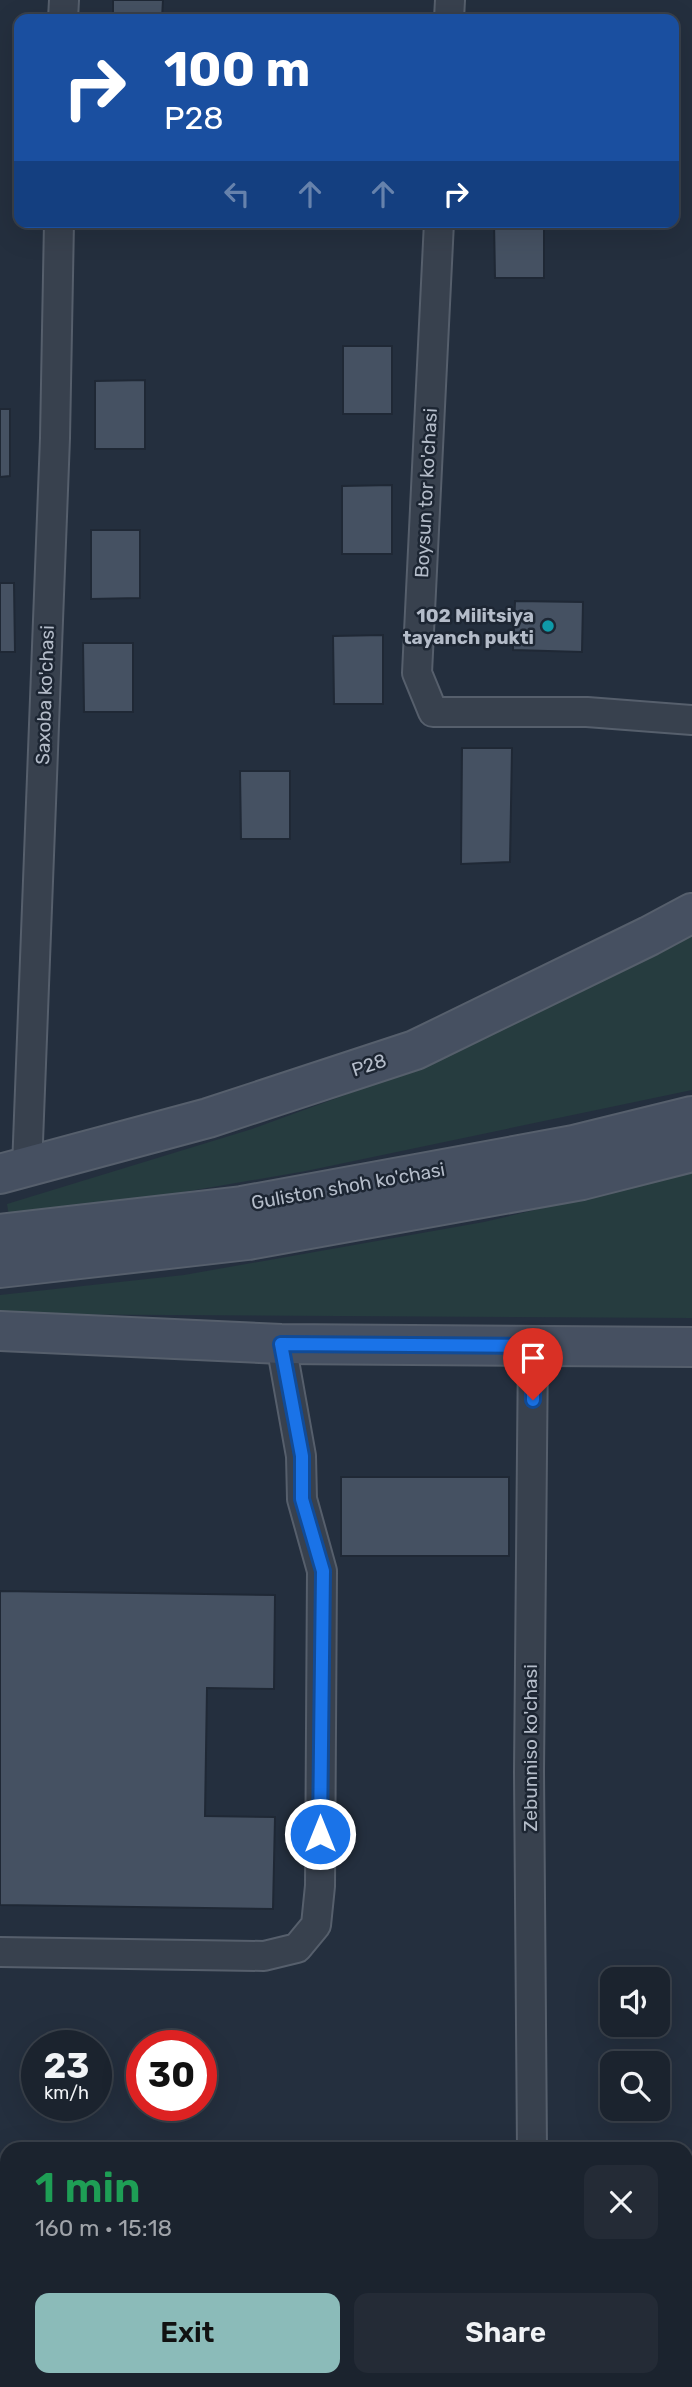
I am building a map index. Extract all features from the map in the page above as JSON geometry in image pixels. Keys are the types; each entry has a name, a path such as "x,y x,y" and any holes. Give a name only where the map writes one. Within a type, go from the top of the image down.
{"main road":[{"name":"Р28","path":"13,1171 208,1118 415,1050 692,914"},
{"name":"Guliston shoh ko'chasi","path":"0,1234 242,1206 574,1145 692,1116"},
{"name":"Guliston shoh ko'chasi","path":"0,1268 248,1241 582,1180 692,1152"},
{"path":"0,1331 281,1344 692,1347"}],"street":[{"name":"Saxoba ko'chasi","path":"13,1171 55,438 59,228"},
{"name":"Boysun tor ko'chasi","path":"439,228 417,673 433,712 587,712 692,720"},
{"path":"0,1952 264,1956 298,1948 316,1925 320,1886 323,1571 302,1499 302,1456 281,1344"},
{"name":"Zebunniso ko'chasi","path":"532,2142 529,1772 533,1346"}],"green space":[{"path":"692,935 692,1090 306,1171 10,1222 7,1204 252,1129 427,1065"},
{"path":"692,1173 692,1318 0,1314 0,1295 184,1275 484,1222"}],"building":[{"path":"113,0 163,0 162,14 113,14"},
{"path":"494,228 544,228 544,278 495,278"},
{"path":"343,346 392,346 392,414 343,414"},
{"path":"145,380 145,449 95,449 95,381"},
{"path":"0,409 10,409 10,476 0,477"},
{"path":"392,485 392,554 342,554 342,486"},
{"path":"91,530 140,530 140,598 91,599"},
{"path":"0,583 14,583 15,652 0,652"},
{"name":"102 Militsiya tayanch pukti","path":"515,601 583,602 582,652 513,650"},
{"path":"383,635 383,704 334,704 333,636"},
{"path":"83,643 133,643 133,712 84,712"},
{"path":"462,748 512,748 510,862 461,864"},
{"path":"240,771 290,771 290,839 241,839"},
{"path":"341,1477 509,1477 509,1556 341,1556"},
{"path":"0,1591 275,1595 274,1689 207,1688 205,1816 275,1817 273,1909 0,1905"}],"place":[{"name":"102 Militsiya tayanch pukti","path":"548,626"}],"route":[{"path":"320,1834 323,1571 302,1499 302,1456 281,1344 533,1346 533,1400"}]}
